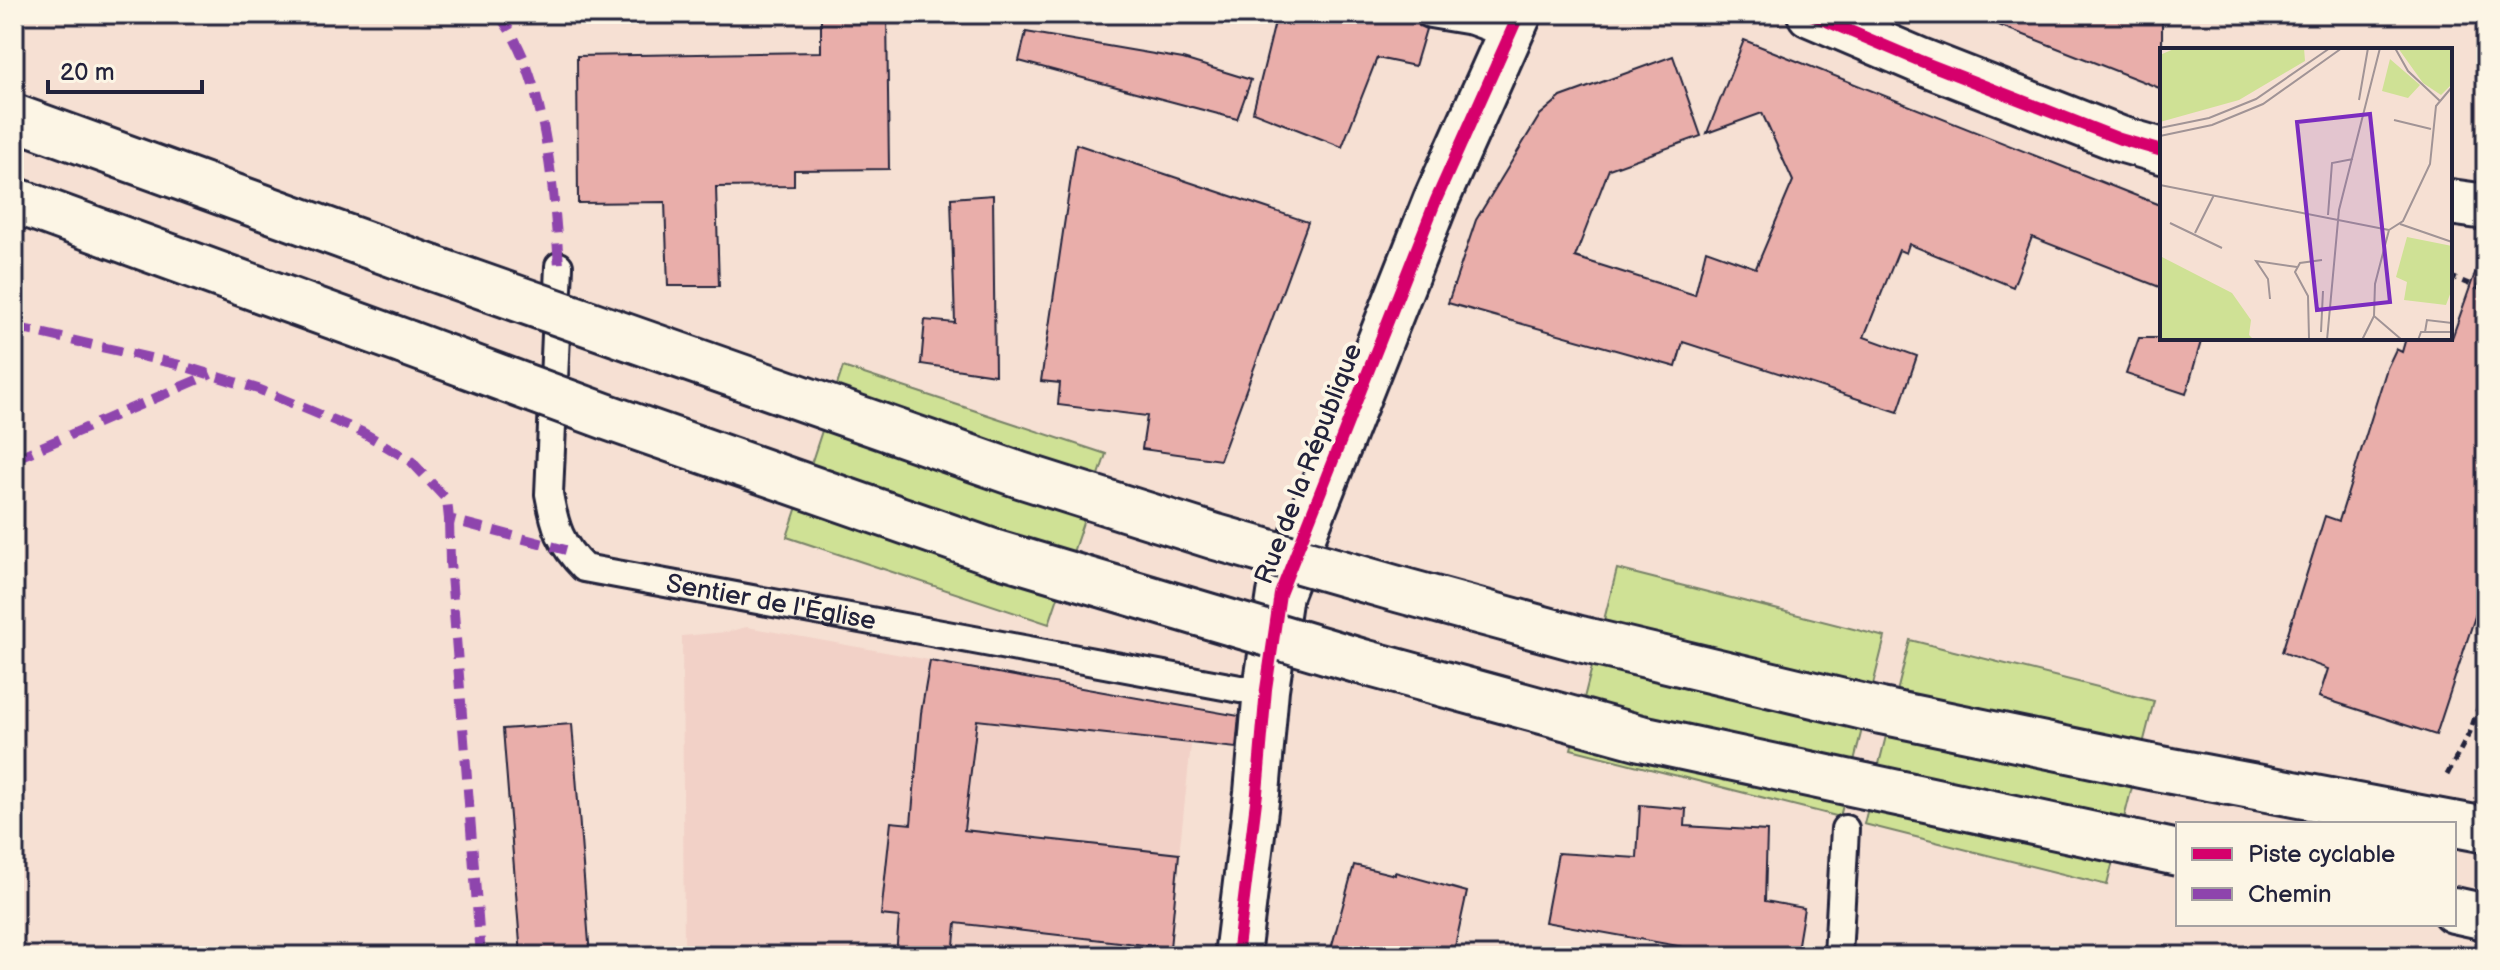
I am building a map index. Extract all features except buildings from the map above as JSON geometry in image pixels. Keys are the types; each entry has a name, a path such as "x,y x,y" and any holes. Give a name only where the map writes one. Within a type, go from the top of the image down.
{"main road":[{"path":"1810,14 2120,139 2160,150"},
{"name":"Rue de la République","path":"1237,956 1266,689 1280,594 1436,200 1514,24"},
{"path":"14,117 431,268 1020,475 1216,537 1580,639 1881,711 2140,765 2450,810 2486,830"},
{"path":"14,200 610,418 993,552 1363,662 1641,738 2176,853"},
{"path":"2452,202 2486,207"},
{"path":"2456,910 2486,917"}],"lane":[{"path":"1430,14 1514,24"},
{"name":"Sentier de l'Église","path":"559,266 549,494 554,524 566,550 584,568 1240,689 1266,689"},
{"path":"1838,956 1845,829"}],"path":[{"path":"2452,280 2486,291"},
{"path":"2450,810 2484,689"}],"shaded area":[{"path":"747,627 1195,708 1168,956 684,956 682,636"}],"green space":[{"path":"843,367 1106,454 1049,624 787,537"},
{"path":"1617,569 1885,637 1840,817 1571,749"},
{"path":"1910,640 2154,701 2107,885 1864,824"}],"marked path":[{"path":"498,14 514,38 537,100 550,169 559,266"},
{"path":"14,327 176,364 258,389 362,432 411,461 447,500 449,519 566,550"},
{"path":"14,459 211,374"},
{"path":"449,519 481,956"}],"cycle path":[{"path":"1237,956 1266,689 1280,594 1436,200 1519,14"},
{"path":"1810,14 2120,139 2160,150"}]}
